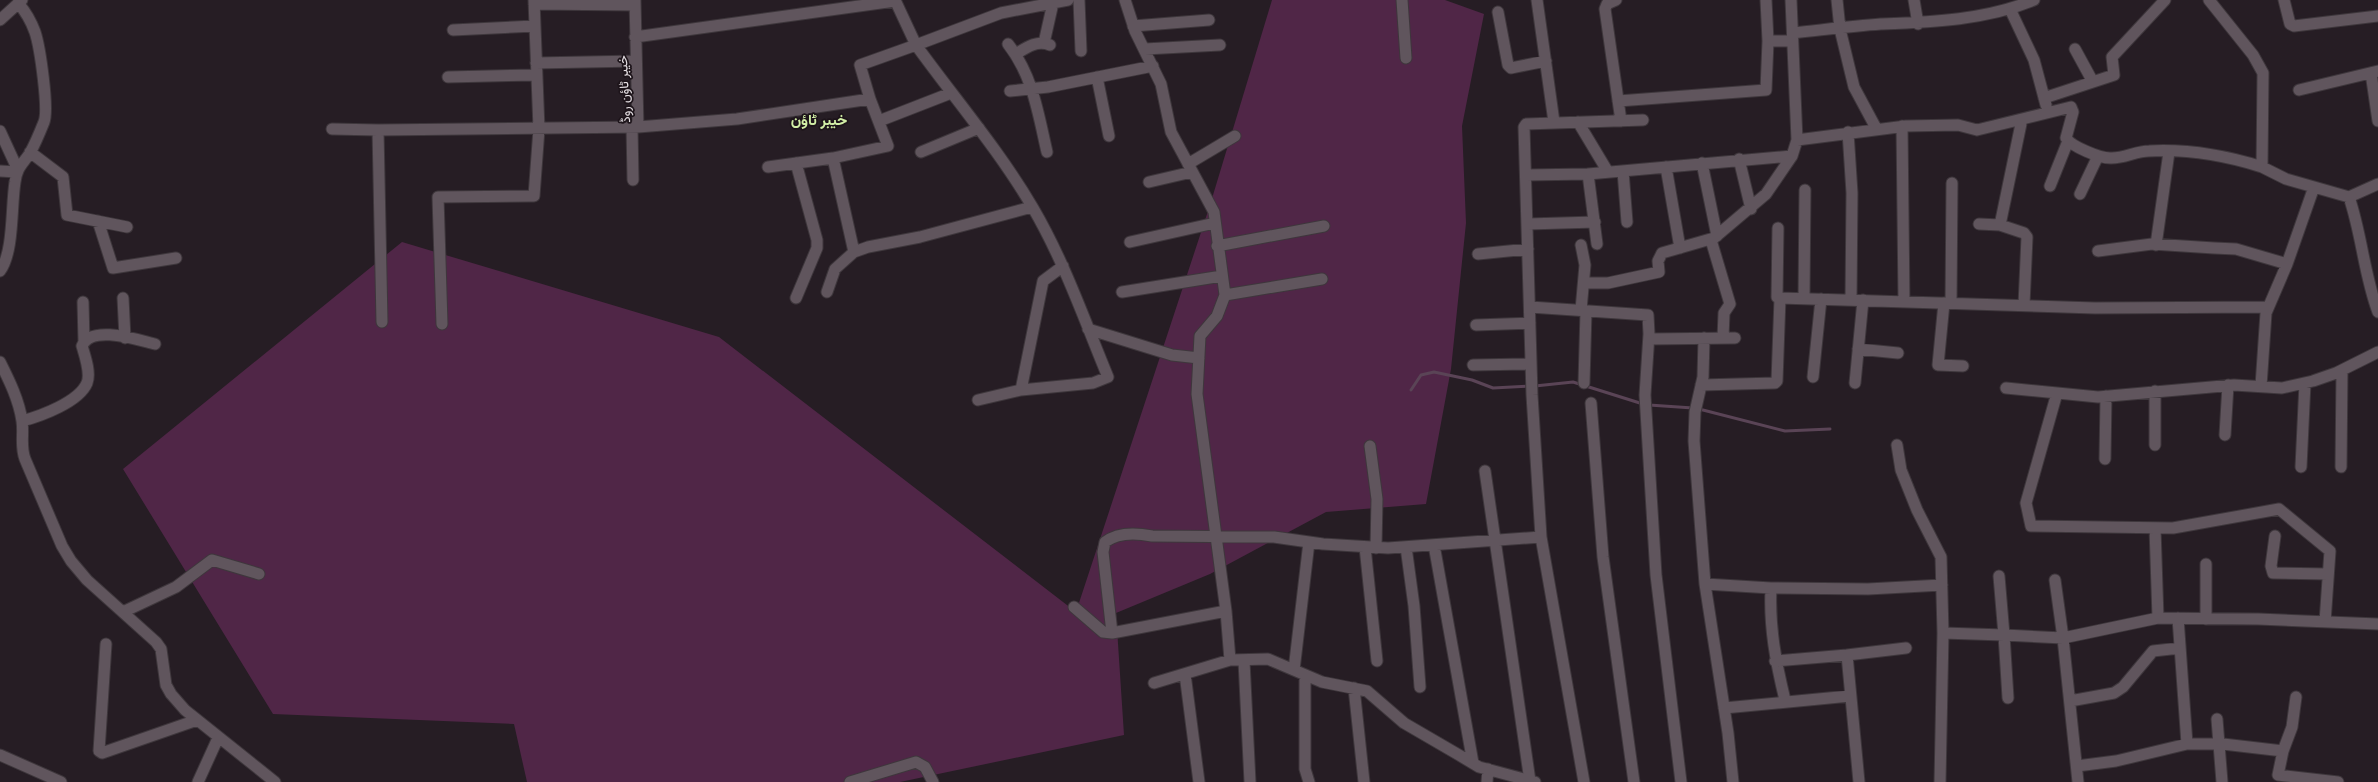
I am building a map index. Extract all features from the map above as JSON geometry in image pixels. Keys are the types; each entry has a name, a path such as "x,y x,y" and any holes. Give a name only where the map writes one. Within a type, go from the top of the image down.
{"street":[{"path":"635,37 895,0 916,45 979,128 1032,207 1063,266 1108,377 1093,383 1020,390 978,400"},
{"path":"768,167 833,158 888,146 870,99 860,65 1001,13 1050,2 1068,0"},
{"path":"1079,0 1081,51"},
{"path":"1124,0 1133,26 1161,84 1170,132 1214,212 1217,246 1225,295 1217,316 1200,336 1197,394 1226,611 1230,660"},
{"path":"1402,0 1406,58"},
{"path":"1537,0 1554,122"},
{"path":"1616,0 1608,4 1606,9 1621,121"},
{"path":"1618,101 1766,90 1768,41 1766,0"},
{"path":"1584,282 1608,283 1659,272 1658,261 1662,253 1714,238 1751,209 1766,194 1792,156 1797,140 1791,0"},
{"path":"1837,0 1840,29 1854,87 1876,128"},
{"path":"1914,0 1918,24"},
{"path":"1768,41 1880,24 1918,24 1989,14 2034,0"},
{"path":"2044,98 2114,74 2112,57 2165,0"},
{"path":"2209,0 2253,55 2263,73 2262,167"},
{"path":"2284,0 2290,24 2294,26 2378,16"},
{"path":"0,20 20,1 35,32 44,85 44,120 30,152 17,170 12,198 8,251 5,265 0,271"},
{"path":"442,324 438,197 534,196 538,129 535,75 534,2 635,3"},
{"path":"1016,54 1028,46 1048,44 1050,2"},
{"name":"خیبر ٹاؤن روڈ","path":"635,3 635,127 737,119 870,99"},
{"path":"2015,5 2034,60 2048,113"},
{"path":"1498,12 1508,65 1511,68 1546,61"},
{"path":"1133,26 1209,20"},
{"path":"453,30 535,26"},
{"path":"1008,44 1016,54 1033,88 1046,152"},
{"path":"1145,49 1220,45"},
{"path":"2075,49 2093,82"},
{"path":"536,63 636,61"},
{"path":"1010,91 1153,66"},
{"path":"2300,90 2374,72 2378,121"},
{"path":"448,77 535,75"},
{"path":"1097,77 1109,136"},
{"path":"879,121 951,93"},
{"path":"1797,140 1876,128 1902,126 1958,125 1977,130 2071,107 2073,109 2066,138 2068,141 2050,186"},
{"path":"2000,225 2022,119"},
{"path":"1584,782 1541,537 1532,395 1524,127 1526,124 1554,122 1644,120"},
{"path":"1578,122 1608,172"},
{"path":"1902,126 1904,302"},
{"path":"332,129 538,129 635,127 633,180"},
{"path":"921,152 979,128"},
{"path":"378,130 382,322"},
{"path":"0,131 17,170"},
{"path":"1848,132 1852,193 1851,300"},
{"path":"1149,182 1190,168 1235,136"},
{"path":"2068,141 2098,156 2111,158 2149,151 2222,157 2262,167 2286,179 2350,197 2378,184"},
{"path":"30,152 63,177 67,215 126,227"},
{"path":"2156,245 2169,152"},
{"path":"1526,174 1588,174 1739,159 1792,156"},
{"path":"2080,194 2098,156"},
{"path":"833,158 854,252"},
{"path":"1739,159 1751,209"},
{"path":"796,163 817,240 817,248 796,298"},
{"path":"1702,163 1714,238 1730,304 1724,313 1723,338"},
{"path":"1666,166 1680,248"},
{"path":"0,171 17,170"},
{"path":"1624,171 1627,222"},
{"path":"1588,174 1597,244"},
{"path":"1952,183 1948,303 1938,365 1963,366"},
{"path":"2261,386 2266,313 2286,264 2314,187"},
{"path":"1804,298 1805,190"},
{"path":"2350,197 2361,244 2364,270 2378,312"},
{"path":"827,292 835,269 854,252 1032,207"},
{"path":"98,221 113,268 176,258"},
{"path":"1528,224 1595,222"},
{"path":"1130,242 1215,223"},
{"path":"1979,224 2000,225 2024,233 2027,237 2024,305"},
{"path":"1217,246 1324,226"},
{"path":"1701,385 1775,383 1778,381 1780,298 1777,297 1778,228"},
{"path":"2098,251 2152,244 2236,249 2286,264"},
{"path":"1581,245 1585,265 1584,383"},
{"path":"1478,254 1528,249"},
{"path":"1020,390 1043,281 1063,266"},
{"path":"1122,292 1222,276"},
{"path":"1225,295 1322,279"},
{"path":"123,298 125,338"},
{"path":"1780,298 2024,305 2268,307"},
{"path":"1813,377 1821,299"},
{"path":"1855,383 1863,300"},
{"path":"22,421 45,415 74,397 88,382 88,372 82,346 84,342 83,302"},
{"path":"1530,307 1648,315 1649,339 1645,395 1656,575 1681,782"},
{"path":"1476,325 1530,323"},
{"path":"1088,329 1172,355 1199,358"},
{"path":"84,342 103,334 156,344"},
{"path":"1704,338 1701,385 1695,408 1694,441 1705,584 1724,708 1733,782"},
{"path":"1649,339 1735,338"},
{"path":"1858,349 1898,353"},
{"path":"2006,388 2106,396 2155,390 2228,385 2282,388 2305,383 2342,370 2378,352"},
{"path":"0,362 17,401 22,421 22,450 62,546 71,561 87,580 156,642 163,658 166,685 171,694 197,720 218,738 275,782"},
{"path":"1473,365 1531,364"},
{"path":"2342,370 2342,467"},
{"path":"2301,467 2305,383"},
{"path":"2225,435 2228,385"},
{"path":"2155,390 2155,445"},
{"path":"2057,393 2026,503 2031,526 2173,528 2279,509 2330,551 2325,622"},
{"path":"2105,459 2106,396"},
{"path":"1591,404 1603,557 1634,782"},
{"path":"1897,445 1901,470 1917,510 1941,557 1943,634 1940,782"},
{"path":"1370,446 1377,499 1370,547 1377,661"},
{"path":"1154,682 1230,660 1244,661 1268,658 1322,682 1367,691 1404,723 1473,763 1533,782 1493,540 1485,471"},
{"path":"2155,528 2158,618"},
{"path":"1112,633 1103,552 1105,542 1110,538 1138,534 1152,536 1274,537 1309,542 1370,547 1406,547 1541,537"},
{"path":"2275,536 2271,566 2272,573 2328,574"},
{"path":"1294,670 1309,542"},
{"path":"1434,545 1473,763"},
{"path":"1406,547 1414,606 1420,687"},
{"path":"123,612 176,587 212,560 259,574"},
{"path":"2206,564 2206,619"},
{"path":"1999,576 2008,698"},
{"path":"2055,580 2064,638 2078,782"},
{"path":"1705,584 1771,588 1868,589 1942,585"},
{"path":"1771,588 1770,614 1775,661 1785,700"},
{"path":"1074,607 1103,632 1112,633 1226,611"},
{"path":"1943,634 2064,638 2158,618 2378,624"},
{"path":"2178,618 2187,744"},
{"path":"106,644 99,751 102,753 197,720"},
{"path":"1775,661 1906,648"},
{"path":"2070,701 2114,692 2123,687 2153,650 2180,648"},
{"path":"1847,655 1859,782"},
{"path":"1244,661 1250,782"},
{"path":"1185,674 1199,782"},
{"path":"1305,674 1305,769 1309,782"},
{"path":"1354,688 1364,782"},
{"path":"1724,708 1785,700 1850,696"},
{"path":"2296,697 2292,727 2283,750 2278,775 2338,782"},
{"path":"2217,719 2222,782"},
{"path":"198,782 218,738"},
{"path":"2077,766 2116,761 2187,744 2220,744 2283,750"},
{"path":"0,755 61,782"},
{"path":"850,782 869,779 916,762 925,767 933,782"},
{"path":"1487,782 1488,769"}],"shaded area":[{"path":"1272,0 1445,0 1484,14 1462,126 1466,223 1451,369 1426,504 1326,512 1210,574 1116,613 1124,735 900,782 527,782 514,724 273,714 123,469 402,242 719,337 1076,612 1210,205"}],"waterway":[{"path":"1411,390 1421,375 1434,372 1472,380 1493,388 1529,386"},
{"path":"1535,386 1573,382 1643,404"},
{"path":"1649,405 1693,408"},
{"path":"1699,409 1785,431 1830,429"}],"district":[{"name":"خیبر ٹاؤن","path":"819,120"}]}
